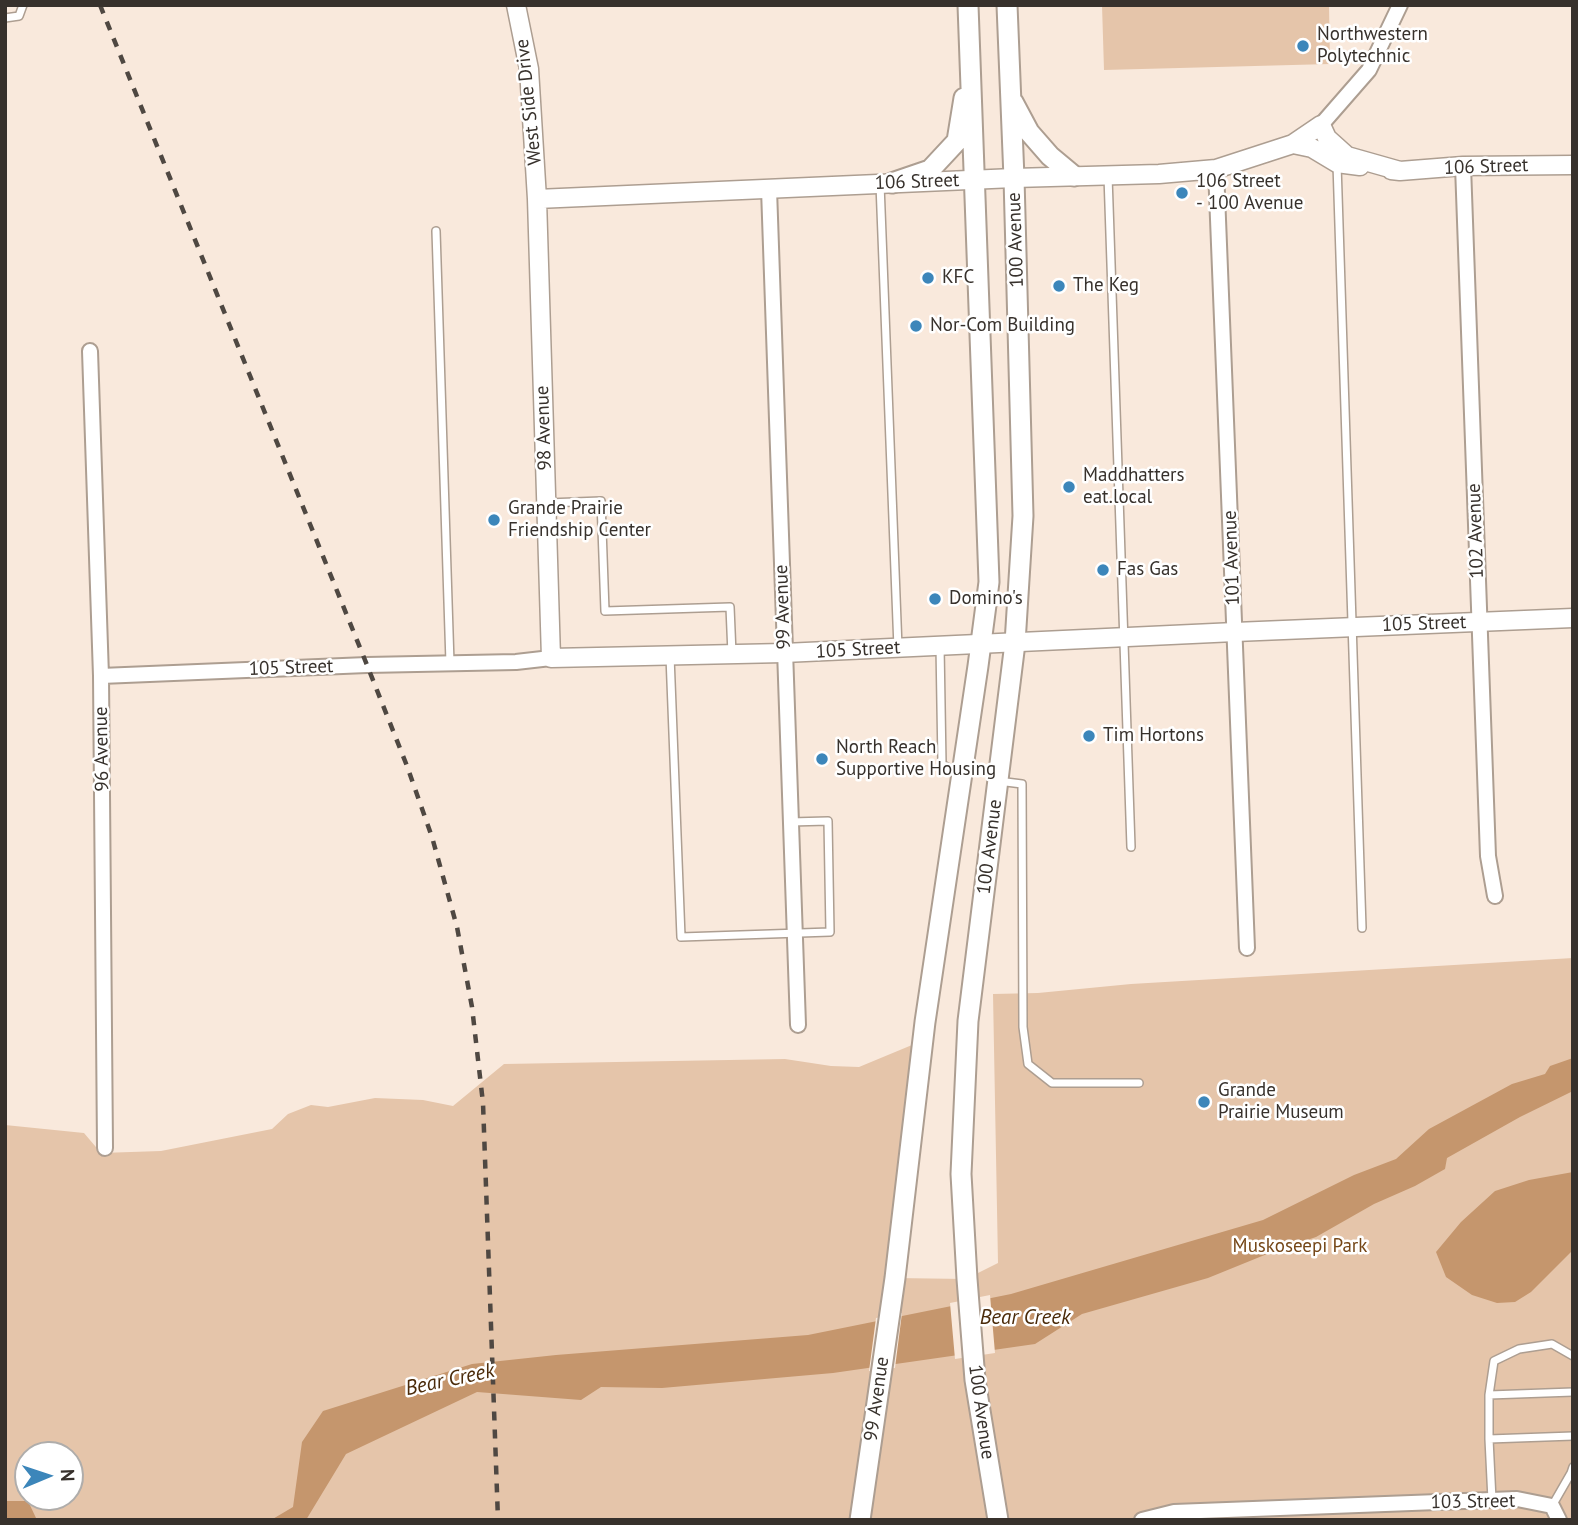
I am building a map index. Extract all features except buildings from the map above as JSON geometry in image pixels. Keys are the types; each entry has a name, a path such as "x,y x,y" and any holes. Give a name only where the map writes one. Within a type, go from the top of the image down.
{"main road":[{"name":"100 Avenue","path":"895,1278 925,1021 989,582 968,5"},
{"name":"100 Avenue","path":"998,1520 975,1380 961,1174 968,1021 1015,643 1024,516 1007,5"},
{"path":"886,183 930,170 957,141 970,56"},
{"path":"1011,98 1029,132 1050,156 1074,176"},
{"name":"99 Avenue","path":"860,1520 895,1278"}],"street":[{"name":"West Side Drive","path":"516,5 529,69 537,199"},
{"path":"1321,125 1369,70 1400,5"},
{"name":"106 Street","path":"537,199 1159,174 1216,169 1293,145 1321,125 1327,138 1347,156 1400,171"},
{"name":"106 Street","path":"1293,145 1312,148 1337,163 1400,171 1463,166 1573,165"},
{"name":"102 Avenue","path":"1463,166 1488,856 1495,896"},
{"name":"101 Avenue","path":"1216,169 1247,948"},
{"name":"99 Avenue","path":"769,188 797,1025"},
{"name":"98 Avenue","path":"537,199 551,658"},
{"name":"96 Avenue","path":"90,351 101,676 105,1148"},
{"name":"105 Street","path":"101,676 516,662 551,658 784,653 1573,618"},
{"name":"103 Street","path":"1142,1520 1174,1512 1517,1499 1552,1506"},
{"path":"1552,1506 1559,1520"}],"lane":[{"path":"5,18 19,16 23,5"},
{"path":"1337,163 1362,928"},
{"path":"1108,175 1131,846"},
{"path":"886,183 898,648"},
{"path":"436,231 450,663"},
{"path":"547,503 601,501 604,611 730,607 732,654"},
{"path":"940,645 943,764 962,776"},
{"path":"670,656 681,937 830,932 828,821 790,822"},
{"path":"998,781 1022,784 1023,1027 1028,1064 1052,1083 1139,1083"},
{"path":"1492,1500 1489,1395 1494,1361 1519,1349 1552,1344 1573,1356"},
{"path":"1489,1395 1573,1392"},
{"path":"1489,1439 1573,1436"},
{"path":"1552,1506 1573,1467"}],"green space":[{"path":"1102,5 1329,5 1330,64 1104,70"},
{"name":"Muskoseepi Park","path":"1573,958 1573,1520 5,1520 5,1125 84,1133 101,1153 161,1151 272,1129 288,1114 311,1105 328,1107 375,1098 423,1100 453,1106 504,1064 785,1059 859,1067 912,1045 895,1278 966,1279 998,1263 993,994 1038,993 1131,984"}],"water":[{"name":"Bear Creek","path":"1573,1058 1573,1091 1447,1158 1445,1169 1415,1186 1374,1204 1316,1237 1208,1278 1082,1314 1035,1344 833,1373 662,1388 601,1387 581,1400 477,1392 346,1454 306,1520 271,1520 293,1507 302,1442 323,1411 472,1364 808,1335 1011,1294 1263,1220 1354,1175 1396,1159 1429,1129 1512,1084 1545,1074 1550,1066"},
{"path":"1573,1172 1573,1250 1531,1292 1515,1302 1497,1303 1472,1295 1446,1277 1436,1252 1461,1222 1495,1191 1529,1180"},
{"path":"5,1501 14,1501 14,1511 33,1511 36,1518 42,1520 5,1520"}],"pier":[{"path":"990,1295 995,1353 955,1359 950,1303"},
{"path":"902,1313 895,1368 869,1371 876,1318"}],"railway":[{"path":"100,5 407,766 432,837 457,927 472,1007 483,1103 498,1520"}],"place":[{"name":"Northwestern Polytechnic","path":"1303,46"},
{"name":"106 Street - 100 Avenue","path":"1182,193"},
{"name":"KFC","path":"928,278"},
{"name":"The Keg","path":"1059,286"},
{"name":"Nor-Com Building","path":"916,326"},
{"name":"Maddhatters eat.local","path":"1069,487"},
{"name":"Grande Prairie Friendship Center","path":"494,520"},
{"name":"Fas Gas","path":"1103,570"},
{"name":"Domino's","path":"935,599"},
{"name":"Tim Hortons","path":"1089,736"},
{"name":"North Reach Supportive Housing","path":"822,759"},
{"name":"Grande Prairie Museum","path":"1204,1102"}]}
